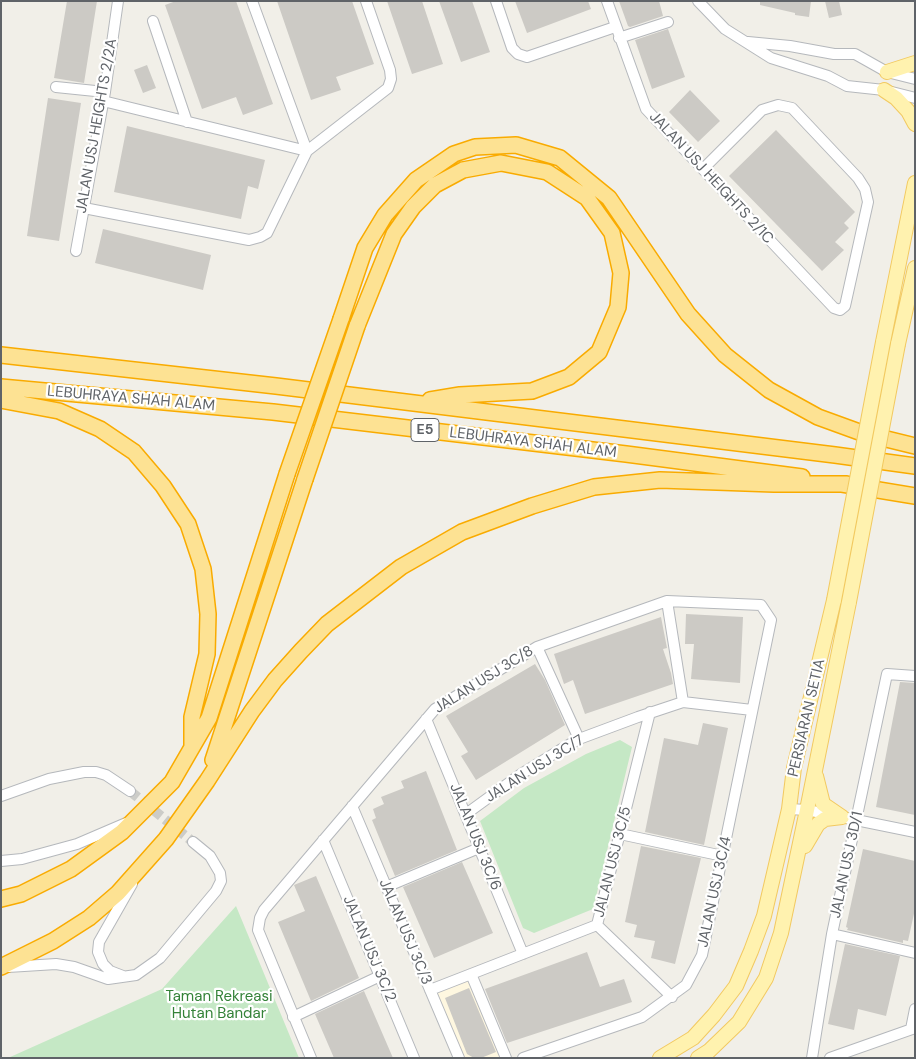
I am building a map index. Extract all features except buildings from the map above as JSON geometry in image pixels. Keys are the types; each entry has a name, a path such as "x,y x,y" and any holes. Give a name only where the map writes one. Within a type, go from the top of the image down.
{"highway":[{"path":"1,899 21,894 71,869 122,832 172,782 209,718 287,474 365,248 385,215 416,180 454,154 475,147 516,145 560,158 609,198 688,314 725,355 769,390 818,417 862,433 915,446"},
{"path":"207,781 357,326 394,234 413,207 435,186 463,170 501,163 547,172 587,198 612,233 622,273 618,307 599,352 569,377 532,391 460,395 414,403"},
{"name":"LEBUHRAYA SHAH ALAM","path":"1,355 276,386 915,466"},
{"name":"LEBUHRAYA SHAH ALAM","path":"1,387 292,414 778,473 915,496"},
{"path":"1,400 59,411 100,429 134,452 163,486 188,524 203,569 208,614 207,654 192,717 192,748"},
{"path":"2,967 54,941 89,918 118,893 166,839 207,781 252,710 301,650 327,624 401,567 462,532 532,506 594,487 660,480 774,484 847,484"}],"main road":[{"path":"887,72 915,63"},
{"path":"884,90 896,98 908,110 915,124"},
{"name":"PERSIARAN SETIA","path":"660,1058 692,1038 714,1015 736,986 764,916 789,808 794,768 834,600 915,183"},
{"name":"PERSIARAN SETIA","path":"698,1058 709,1051 739,1022 766,978 781,933 849,602 898,344 915,268"},
{"path":"815,770 823,804 849,818"},
{"path":"796,862 818,824 826,819 849,818"}],"street":[{"name":"JALAN USJ HEIGHTS 2/2A","path":"76,251 104,97 118,1"},
{"path":"252,1 307,150"},
{"path":"84,208 249,240 260,238 267,233 307,150 388,88 391,79 390,70 366,1"},
{"path":"496,1 512,48 518,54 527,57 615,27"},
{"name":"JALAN USJ HEIGHTS 2/1C","path":"607,1 646,109 834,308 840,310 845,306 868,202 865,189 858,178 792,108 778,105 762,110 703,168"},
{"path":"698,1 725,29 771,58 828,76 847,86 884,90 915,98"},
{"path":"153,21 187,122"},
{"path":"619,38 668,22"},
{"path":"744,42 790,46 834,54 855,54 887,72 915,79"},
{"path":"56,87 104,97 187,122 307,150"},
{"path":"667,601 684,702"},
{"name":"JALAN USJ 3C/8","path":"293,1017 258,930 260,918 264,910 435,708 537,647 667,601 761,605 771,620"},
{"name":"JALAN USJ 3C/4","path":"523,1058 642,1017 686,985 702,954 771,620"},
{"path":"537,647 579,739"},
{"name":"JALAN USJ 3D/1","path":"812,1058 849,818 887,674 915,676"},
{"name":"JALAN USJ 3C/7","path":"466,814 521,774 579,739 650,712 684,702 752,710"},
{"name":"JALAN USJ 3C/5","path":"430,990 598,925 650,712"},
{"name":"JALAN USJ 3C/6","path":"426,719 523,954"},
{"path":"1,796 49,779 84,772 96,772 106,775 130,791"},
{"name":"JALAN USJ 3C/3","path":"352,806 459,1058"},
{"path":"789,808 915,832"},
{"path":"1,861 22,859 77,844 135,819"},
{"path":"620,834 723,856"},
{"name":"JALAN USJ 3C/2","path":"323,840 414,1058"},
{"path":"2,967 56,964 74,967 108,979 136,975 160,958 216,891 220,881 220,874 216,864 210,856 193,842"},
{"path":"386,887 479,848"},
{"path":"127,977 110,971 103,964 98,952 100,942 142,868"},
{"path":"598,925 672,997"},
{"path":"832,934 915,953"},
{"path":"471,974 506,1058"},
{"path":"310,1058 293,1017 380,976"},
{"path":"830,1058 913,1028 915,1009"}],"shaded area":[{"path":"470,978 503,1058 463,1058 435,992"}],"green space":[{"path":"620,740 632,747 593,909 534,933 523,928 480,821 524,788 586,754"},
{"name":"Taman Rekreasi Hutan Bandar","path":"236,906 299,1058 8,1058 162,989"}],"tunnel":[{"path":"130,791 193,842"}]}
